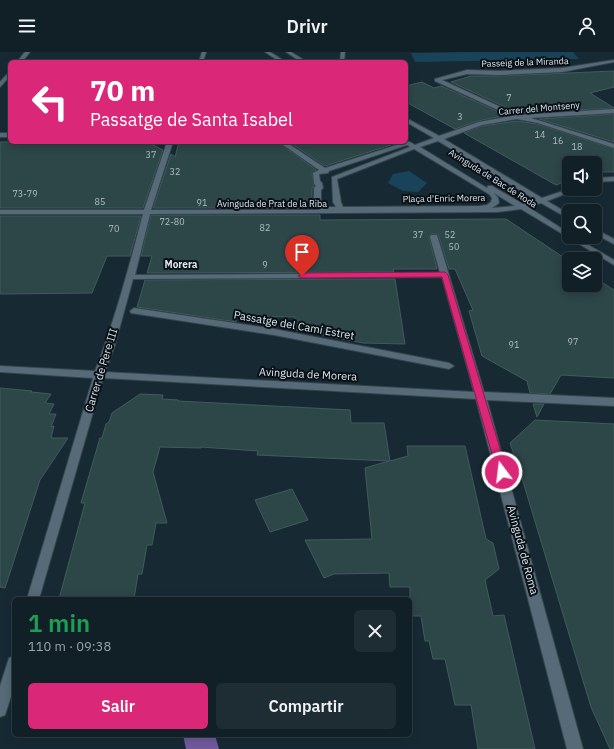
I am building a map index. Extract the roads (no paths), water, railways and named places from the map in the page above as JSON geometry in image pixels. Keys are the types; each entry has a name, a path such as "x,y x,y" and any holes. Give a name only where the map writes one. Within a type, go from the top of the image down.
{"street":[{"path":"21,60 28,52"},
{"path":"267,52 281,60"},
{"path":"288,52 302,60"},
{"name":"Passeig de la Miranda","path":"517,117 437,80 467,72 499,73 562,70 614,61"},
{"path":"0,85 8,77"},
{"name":"Carrer del Montseny","path":"419,146 481,123 517,117 614,111"},
{"path":"517,117 539,121 614,146"},
{"name":"Avinguda de Bac de Roda","path":"408,121 562,213"},
{"name":"Avinguda de Bac de Roda","path":"408,138 419,146 562,232"},
{"name":"Plaça d'Enric Morera","path":"405,144 316,172 317,183 319,183 320,188 317,188 318,206 324,209 342,210 480,208 495,203 495,198 491,193 419,146 408,143"},
{"name":"Carrer de Pere III","path":"34,597 99,374 109,348 130,277 147,212 169,144"},
{"path":"285,144 334,178 337,202 342,210"},
{"path":"334,178 419,146"},
{"path":"602,180 614,179"},
{"name":"Avinguda de Prat de la Riba","path":"0,212 490,210 521,207 562,194"},
{"path":"602,236 614,242"},
{"name":"Avinguda de Roma","path":"434,237 480,396 575,749"},
{"name":"Avinguda de Bac de Roda","path":"582,244 614,263"},
{"path":"130,277 445,275"},
{"name":"Passatge del Camí Estret","path":"134,311 274,332 449,366"},
{"name":"Avinguda de Morera","path":"0,369 480,396 614,402"},
{"path":"0,710 12,670"}],"district":[{"name":"Morera","path":"181,264"}]}
